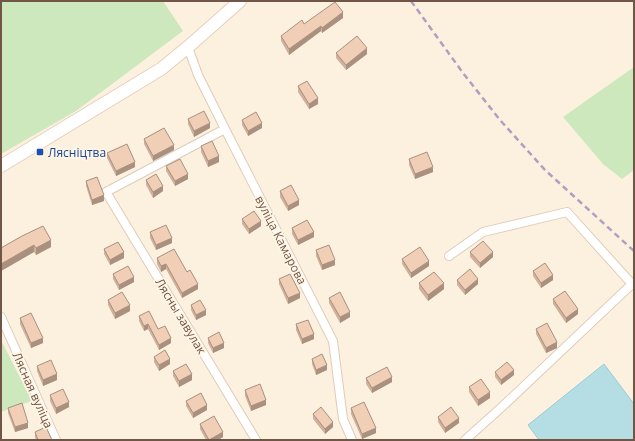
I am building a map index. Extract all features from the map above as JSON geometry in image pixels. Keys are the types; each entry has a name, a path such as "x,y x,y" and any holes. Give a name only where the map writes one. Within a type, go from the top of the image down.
{"main road":[{"path":"1,166 161,69 238,2"}],"street":[{"name":"вуліца Камарова","path":"188,47 198,76 333,341 343,419 352,440"},
{"name":"Лясны завулак","path":"225,129 106,192 256,440"},
{"path":"449,256 483,232 567,212 632,284 503,406 464,440"},
{"name":"Лясная вуліца","path":"1,317 56,440"}],"green space":[{"path":"163,1 183,31 76,111 1,154 1,2"},
{"path":"634,67 634,170 622,179 603,164 563,117"},
{"path":"1,340 32,401 1,412"}],"water":[{"path":"604,364 634,404 634,440 539,440 528,425"}],"building":[{"path":"335,2 343,12 322,28 321,26 289,49 281,36 302,20 304,24"},
{"path":"357,36 367,48 346,65 336,53"},
{"path":"307,81 318,98 309,104 298,86"},
{"path":"204,111 210,123 194,131 188,119"},
{"path":"256,112 262,123 248,131 242,120"},
{"path":"164,128 174,145 153,156 144,139"},
{"path":"212,141 219,156 208,161 201,146"},
{"path":"127,144 135,162 116,171 107,153"},
{"path":"427,152 433,167 415,174 409,159"},
{"path":"180,159 188,174 175,181 166,166"},
{"path":"156,174 163,186 153,192 146,180"},
{"path":"97,177 104,195 92,200 86,181"},
{"path":"291,185 299,200 288,206 280,191"},
{"path":"254,211 261,221 249,229 242,219"},
{"path":"307,220 314,232 298,240 292,228"},
{"path":"166,225 172,238 156,245 150,232"},
{"path":"43,226 51,240 36,248 34,245 1,264 1,248"},
{"path":"483,241 493,252 480,263 470,252"},
{"path":"118,242 124,252 110,260 104,249"},
{"path":"329,245 335,260 322,265 316,250"},
{"path":"420,247 429,261 411,273 402,259"},
{"path":"174,249 187,272 190,270 198,284 182,293 166,264 161,266 157,258"},
{"path":"545,263 553,275 541,283 533,271"},
{"path":"128,266 134,277 119,285 113,274"},
{"path":"470,269 478,279 465,290 457,280"},
{"path":"434,272 444,283 428,295 419,283"},
{"path":"290,274 300,293 288,298 279,279"},
{"path":"565,291 578,309 566,318 553,299"},
{"path":"122,292 130,305 115,313 108,300"},
{"path":"340,292 350,312 340,317 329,298"},
{"path":"200,300 206,310 196,315 191,305"},
{"path":"149,311 158,329 165,326 171,338 159,345 148,324 144,326 139,316"},
{"path":"31,313 43,338 31,343 20,318"},
{"path":"308,320 314,334 302,339 296,324"},
{"path":"547,323 557,342 546,348 536,329"},
{"path":"219,332 224,343 213,348 208,338"},
{"path":"165,350 170,359 159,365 154,357"},
{"path":"322,354 327,365 316,370 312,359"},
{"path":"51,360 57,374 43,380 37,366"},
{"path":"507,362 514,370 501,380 495,372"},
{"path":"186,364 192,374 179,381 173,371"},
{"path":"387,367 392,377 372,388 366,378"},
{"path":"481,379 490,392 478,400 469,387"},
{"path":"260,384 266,400 251,406 245,390"},
{"path":"63,389 69,402 56,408 50,395"},
{"path":"201,393 207,405 193,413 186,401"},
{"path":"364,402 376,428 362,434 351,408"},
{"path":"22,403 28,423 15,427 8,408"},
{"path":"321,407 333,422 325,429 313,414"},
{"path":"451,407 459,418 445,428 438,417"},
{"path":"214,416 223,432 209,440 200,424"},
{"path":"46,427 52,440 38,440 35,432"}],"railway":[{"path":"411,1 463,73 500,120 545,170 634,251"}],"place":[{"name":"Лясніцтва","path":"40,152"}]}
